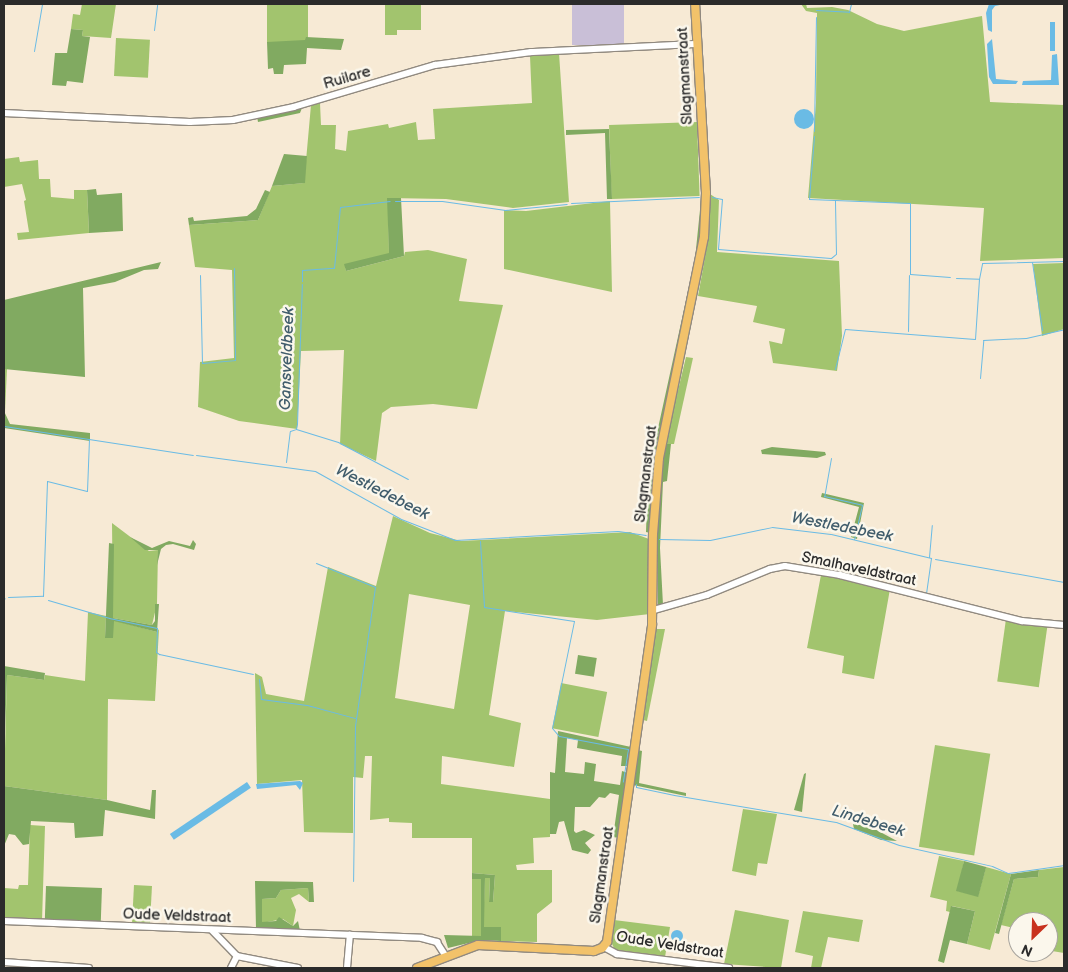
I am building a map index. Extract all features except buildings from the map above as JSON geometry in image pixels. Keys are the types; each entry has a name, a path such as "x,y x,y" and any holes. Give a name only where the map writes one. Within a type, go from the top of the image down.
{"main road":[{"name":"Slagmanstraat","path":"604,947 654,610 653,534 659,458 704,237 706,193 695,4"},
{"name":"Oude Veldstraat","path":"446,956 478,945 594,951 604,947"},
{"path":"417,968 446,956"}],"street":[{"name":"Ruilare","path":"4,113 190,122 233,120 294,107 436,65 531,52 697,44"},
{"name":"Smalhaveldstraat","path":"654,610 707,595 770,569 785,566 840,575 1022,621 1064,625"},
{"name":"Oude Veldstraat","path":"4,921 434,940 446,956"},
{"path":"212,930 237,956 298,968"},
{"path":"347,968 350,935"},
{"name":"Oude Veldstraat","path":"604,947 617,954 729,968"},
{"path":"232,968 237,956"},
{"path":"4,962 89,968"}],"shaded area":[{"path":"572,4 624,4 624,45 572,45"}],"green space":[{"path":"82,4 116,4 111,38 82,36 83,30 71,29 73,14 80,15"},
{"path":"267,4 308,4 308,42 267,42"},
{"path":"385,4 421,4 421,30 397,30 397,35 385,35"},
{"path":"801,4 806,4 807,8 832,7 848,10 877,24 904,31 982,16 990,102 1064,105 1064,258 980,261 984,208 808,198 816,103 817,13 806,11"},
{"path":"71,29 83,30 82,36 90,37 83,83 67,81 66,86 52,85 55,53 67,53"},
{"path":"306,37 344,39 341,50 307,48 306,64 284,65 283,74 274,74 273,68 268,69 267,42 305,40"},
{"path":"116,38 150,40 148,78 114,76"},
{"path":"559,53 569,202 513,208 446,199 388,198 389,254 345,265 346,271 404,256 405,252 428,250 467,259 459,301 503,305 477,409 433,404 391,407 382,413 376,461 340,444 344,350 301,351 297,429 239,421 198,407 200,362 234,358 232,270 195,267 189,225 258,220 272,186 304,183 311,105 320,103 321,125 336,125 335,149 346,151 348,131 388,124 389,128 416,122 418,140 435,139 433,109 532,103 530,56"},
{"path":"302,108 300,113 258,122 257,117"},
{"path":"697,122 700,196 612,199 609,125"},
{"path":"609,129 612,199 607,199 605,133 566,135 566,130"},
{"path":"284,154 307,156 305,183 272,186"},
{"path":"19,157 20,162 38,160 39,179 50,179 51,197 74,199 74,190 87,190 89,233 18,240 17,233 29,232 24,201 26,200 22,184 4,187 4,159"},
{"path":"96,189 97,195 122,193 123,231 89,233 87,190"},
{"path":"265,190 270,192 258,220 189,225 188,218 193,217 194,221 247,216 256,209"},
{"path":"710,194 719,200 717,252 839,261 842,336 837,371 773,363 769,341 782,344 785,329 753,322 757,306 698,296 709,235"},
{"path":"387,198 401,198 404,256 346,271 344,264 389,253"},
{"path":"701,200 701,238 653,474 650,533 646,532 648,474 695,259"},
{"path":"610,201 612,292 504,269 504,210 526,211"},
{"path":"161,262 158,269 144,270 115,282 83,288 85,377 4,369 4,300"},
{"path":"1064,263 1064,329 1042,336 1033,264"},
{"path":"686,357 693,358 674,444 665,444"},
{"path":"4,369 7,369 5,412 4,411"},
{"path":"4,411 10,424 90,433 90,441 4,428"},
{"path":"665,444 671,444 667,481 663,482 660,548 663,605 658,605 658,508"},
{"path":"772,447 825,452 826,455 817,458 762,454 761,450"},
{"path":"822,493 864,503 857,539 851,537 859,507 821,497"},
{"path":"393,516 430,533 461,541 630,532 649,539 650,614 597,620 505,611 489,715 521,723 514,767 442,756 441,784 550,799 550,837 533,838 534,863 516,865 517,870 552,870 552,902 537,914 537,942 501,941 501,927 483,928 485,878 490,878 489,901 493,902 495,875 472,873 472,838 412,838 412,823 389,822 389,818 370,820 372,756 365,756 363,778 353,777 353,833 304,832 302,780 257,784 255,673 262,677 266,694 304,701 328,567 376,586","holes":["409,594 470,605 454,709 395,698"]},
{"path":"112,523 149,551 158,550 157,604 152,625 113,618"},
{"path":"130,537 152,548 169,541 190,546 193,540 196,544 194,550 173,544 166,545 161,549 157,565 158,550 145,550"},
{"path":"109,543 114,544 113,618 152,625 155,621 155,604 159,604 157,632 114,621 113,638 105,638"},
{"path":"821,575 890,589 874,679 842,673 844,656 807,648"},
{"path":"88,612 106,616 105,638 113,620 157,632 159,629 155,701 108,699 107,800 4,786 7,675 44,680 45,675 85,681"},
{"path":"1006,619 1048,625 1039,687 997,681"},
{"path":"656,629 665,629 647,721 643,720"},
{"path":"578,655 597,658 594,677 575,674"},
{"path":"4,666 45,673 44,680 7,675 4,763"},
{"path":"561,683 607,692 598,737 552,728"},
{"path":"558,731 631,747 628,766 621,766 622,756 577,748 578,740 567,738 565,772 584,774 585,762 596,764 594,781 620,785 622,771 628,773 619,838 613,837 619,795 610,793 605,798 599,797 590,807 575,807 574,831 576,833 584,830 595,835 585,843 591,850 588,854 572,850 564,821 559,822 556,834 550,834 550,772 555,773"},
{"path":"935,745 990,754 974,855 919,847"},
{"path":"638,750 642,751 639,783 686,793 686,796 633,785"},
{"path":"806,773 802,812 794,810 804,774"},
{"path":"4,786 107,800 150,810 152,790 156,790 155,819 105,810 103,836 75,838 74,823 31,821 29,844 23,845 15,835 9,834 4,846"},
{"path":"743,809 777,814 767,864 758,863 756,876 732,871"},
{"path":"853,824 869,826 897,841 881,840 854,829"},
{"path":"30,825 45,826 42,921 4,919 4,888 18,889 19,885 28,885"},
{"path":"939,856 964,861 958,891 978,896 986,867 1011,874 990,950 967,944 975,911 952,906 950,912 946,911 947,901 930,897"},
{"path":"964,861 986,867 978,897 956,891"},
{"path":"1064,867 1064,953 1058,952 1058,912 1008,912 1008,927 1001,925 1014,879 1038,877 1039,870"},
{"path":"1039,870 1038,877 1014,879 999,934 995,933 1011,874"},
{"path":"472,873 495,875 493,902 489,902 490,878 485,878 484,927 501,927 501,941 481,940 448,948 444,935 481,936 481,879 472,879"},
{"path":"472,879 481,879 481,936 472,936"},
{"path":"255,881 313,882 314,902 309,902 308,888 281,890 276,898 262,899 262,922 276,921 279,917 293,926 298,921 300,931 256,929"},
{"path":"134,885 152,886 150,927 132,926"},
{"path":"46,886 102,888 101,923 45,921"},
{"path":"308,888 309,902 299,894 291,898 296,910 293,926 283,919 262,923 262,899 276,898 281,890"},
{"path":"951,906 975,911 967,944 950,940 944,963 938,961"},
{"path":"735,910 789,920 781,968 724,964"},
{"path":"803,911 863,920 859,942 828,937 821,968 811,968 813,956 795,952"},
{"path":"614,920 670,927 665,957 615,950 611,942"}],"water":[{"path":"989,4 1005,4 995,6 992,10 992,32 988,30 986,13"},
{"path":"1050,22 1055,22 1055,51 1050,51"},
{"path":"992,39 996,79 1018,81 1016,84 993,84 989,77 987,44"},
{"path":"1057,54 1059,85 1022,85 1023,81 1051,80 1052,55"},
{"path":"804,109 811,112 814,119 811,126 804,129 797,126 794,119 797,112"},
{"path":"300,781 303,783 300,790 296,785 257,789 256,784"},
{"path":"247,782 251,788 174,840 170,834"},
{"path":"675,930 679,930 683,936 679,942 675,942 671,938 671,934"}],"waterway":[{"path":"34,51 42,4"},
{"path":"154,30 157,4"},
{"path":"816,10 849,12 851,4"},
{"path":"814,131 816,17"},
{"path":"814,136 809,199 835,200"},
{"name":"Gansveldbeek","path":"571,203 699,197"},
{"name":"Gansveldbeek","path":"712,197 722,199 718,249 831,258 836,254 835,200 910,203 910,274 950,277"},
{"name":"Gansveldbeek","path":"302,281 302,270 334,268 340,207 390,201"},
{"name":"Gansveldbeek","path":"395,201 442,201 505,210 567,204"},
{"name":"Gansveldbeek","path":"956,278 979,279 982,263 1064,261"},
{"path":"1032,262 1042,330"},
{"path":"200,275 202,363 235,360 234,268"},
{"path":"908,331 909,275"},
{"path":"835,369 845,329 975,339 979,279"},
{"name":"Gansveldbeek","path":"286,462 290,431 296,429 297,424 302,284"},
{"path":"980,378 983,340 1026,338 1064,329"},
{"name":"Westledebeek","path":"4,426 193,455"},
{"path":"296,429 338,442 408,479"},
{"path":"8,597 43,596 47,481 87,491 89,439"},
{"name":"Westledebeek","path":"196,455 315,471 401,519 455,540 618,531 646,535"},
{"path":"831,458 824,496 862,505 854,539"},
{"path":"929,557 932,525"},
{"name":"Westledebeek","path":"659,539 710,540 772,527 831,534 931,558 926,593"},
{"name":"Lindebeek","path":"480,541 484,607 574,621 552,728 559,736 628,749 623,782"},
{"name":"Westledebeek","path":"935,559 1064,582"},
{"path":"316,563 375,587 355,726 353,881"},
{"path":"48,600 109,618 157,628 156,652 159,654 253,674"},
{"path":"259,679 261,699 307,705 355,718"},
{"name":"Lindebeek","path":"636,784 636,787 674,795 836,822 899,845 992,866 1008,873 1064,865"}]}
